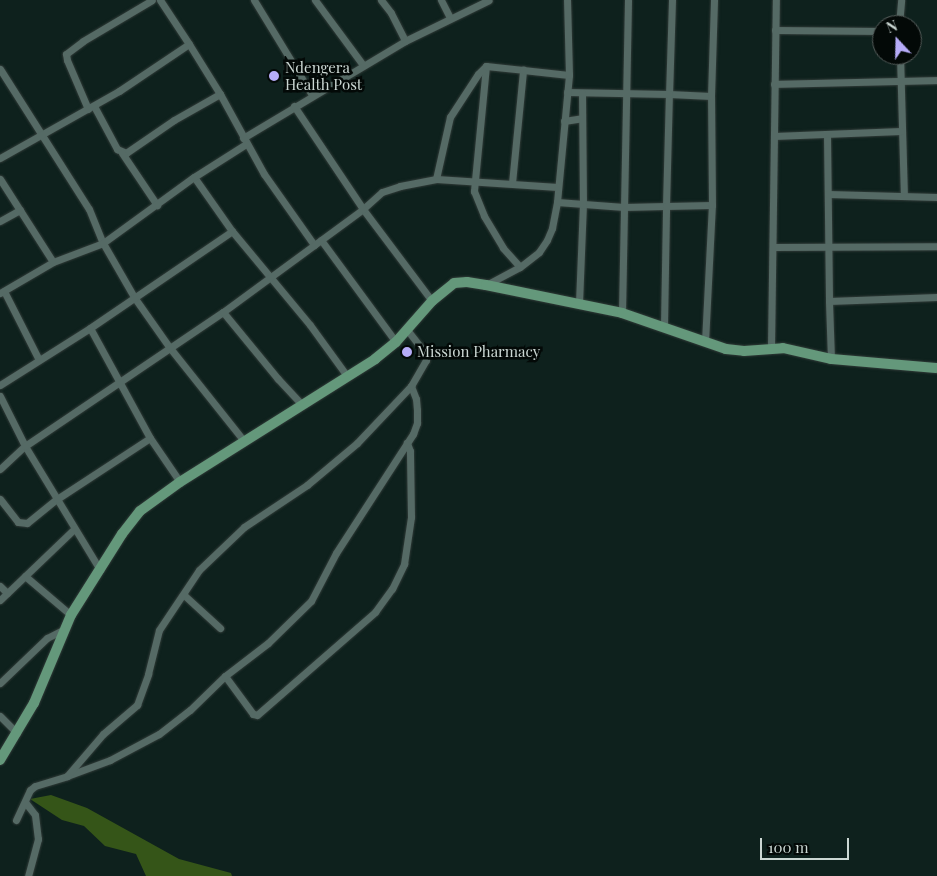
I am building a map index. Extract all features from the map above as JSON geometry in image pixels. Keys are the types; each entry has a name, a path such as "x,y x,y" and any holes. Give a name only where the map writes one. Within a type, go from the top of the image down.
{"main road":[{"path":"0,760 43,685 63,630 71,615 122,534 140,511 180,482 347,376 396,342 432,301 454,283 467,282 486,285 622,313 726,349 744,351 783,348 831,359 937,368"}],"street":[{"path":"152,0 83,41 66,54 67,60 91,107 117,149 122,153 156,205"},
{"path":"160,0 220,94 264,174 314,245"},
{"path":"254,0 312,96"},
{"path":"315,0 363,65"},
{"path":"381,0 405,41"},
{"path":"441,0 450,18"},
{"path":"39,360 2,292 53,262 103,243 294,106 405,41 489,0"},
{"path":"486,285 520,267 538,252 547,240 557,202 569,75 567,0"},
{"path":"622,313 628,94 628,0"},
{"path":"664,326 672,0"},
{"path":"704,342 712,205 711,96 714,0"},
{"path":"771,348 776,0"},
{"path":"900,15 901,0"},
{"path":"775,30 872,31"},
{"path":"0,158 91,107 189,44"},
{"path":"900,65 904,196"},
{"path":"486,66 569,75"},
{"path":"436,179 450,117 478,74 486,66"},
{"path":"486,66 474,181 476,197 484,216 503,248 520,267"},
{"path":"0,69 89,209 103,243 134,297 170,348 244,441"},
{"path":"512,183 523,70"},
{"path":"774,84 937,80"},
{"path":"567,92 711,96"},
{"path":"579,303 583,205 582,93"},
{"path":"122,153 220,94"},
{"path":"294,106 363,209 432,301"},
{"path":"564,122 582,118"},
{"path":"774,136 901,131"},
{"path":"827,135 831,359"},
{"path":"194,177 232,231 271,277 347,376"},
{"path":"0,179 53,262"},
{"path":"0,469 25,446 223,312 363,209 382,192 390,188 436,179 558,187"},
{"path":"828,194 937,197"},
{"path":"557,202 624,207 712,205"},
{"path":"0,222 20,210"},
{"path":"0,385 90,328 232,231"},
{"path":"321,240 396,342"},
{"path":"773,248 937,246"},
{"path":"829,301 937,297"},
{"path":"223,312 302,405"},
{"path":"90,328 118,383 150,438 180,482"},
{"path":"67,776 103,734 137,705 148,674 159,630 199,570 244,527 307,485 357,443 411,386 426,360 426,354 406,330"},
{"path":"16,820 28,793 35,786 110,760 159,734 190,710 225,676 268,643 311,601 336,553 407,443 417,423 416,399 411,386"},
{"path":"0,396 25,446 100,570"},
{"path":"0,499 18,522 27,523 56,499 150,438"},
{"path":"225,676 253,714 257,715 375,612 392,589 404,564 411,517 410,451 407,443"},
{"path":"0,600 74,528"},
{"path":"25,576 71,615"},
{"path":"0,586 7,593"},
{"path":"184,595 220,628"},
{"path":"0,683 47,638 63,630"},
{"path":"0,716 17,732"},
{"path":"25,802 35,815 38,840 28,876"}],"green space":[{"path":"51,795 87,808 179,859 231,873 232,876 146,876 136,854 105,846 84,826 62,820 30,799"}],"place":[{"name":"Ndengera Health Post","path":"274,76"},
{"name":"Mission Pharmacy","path":"407,352"}]}
